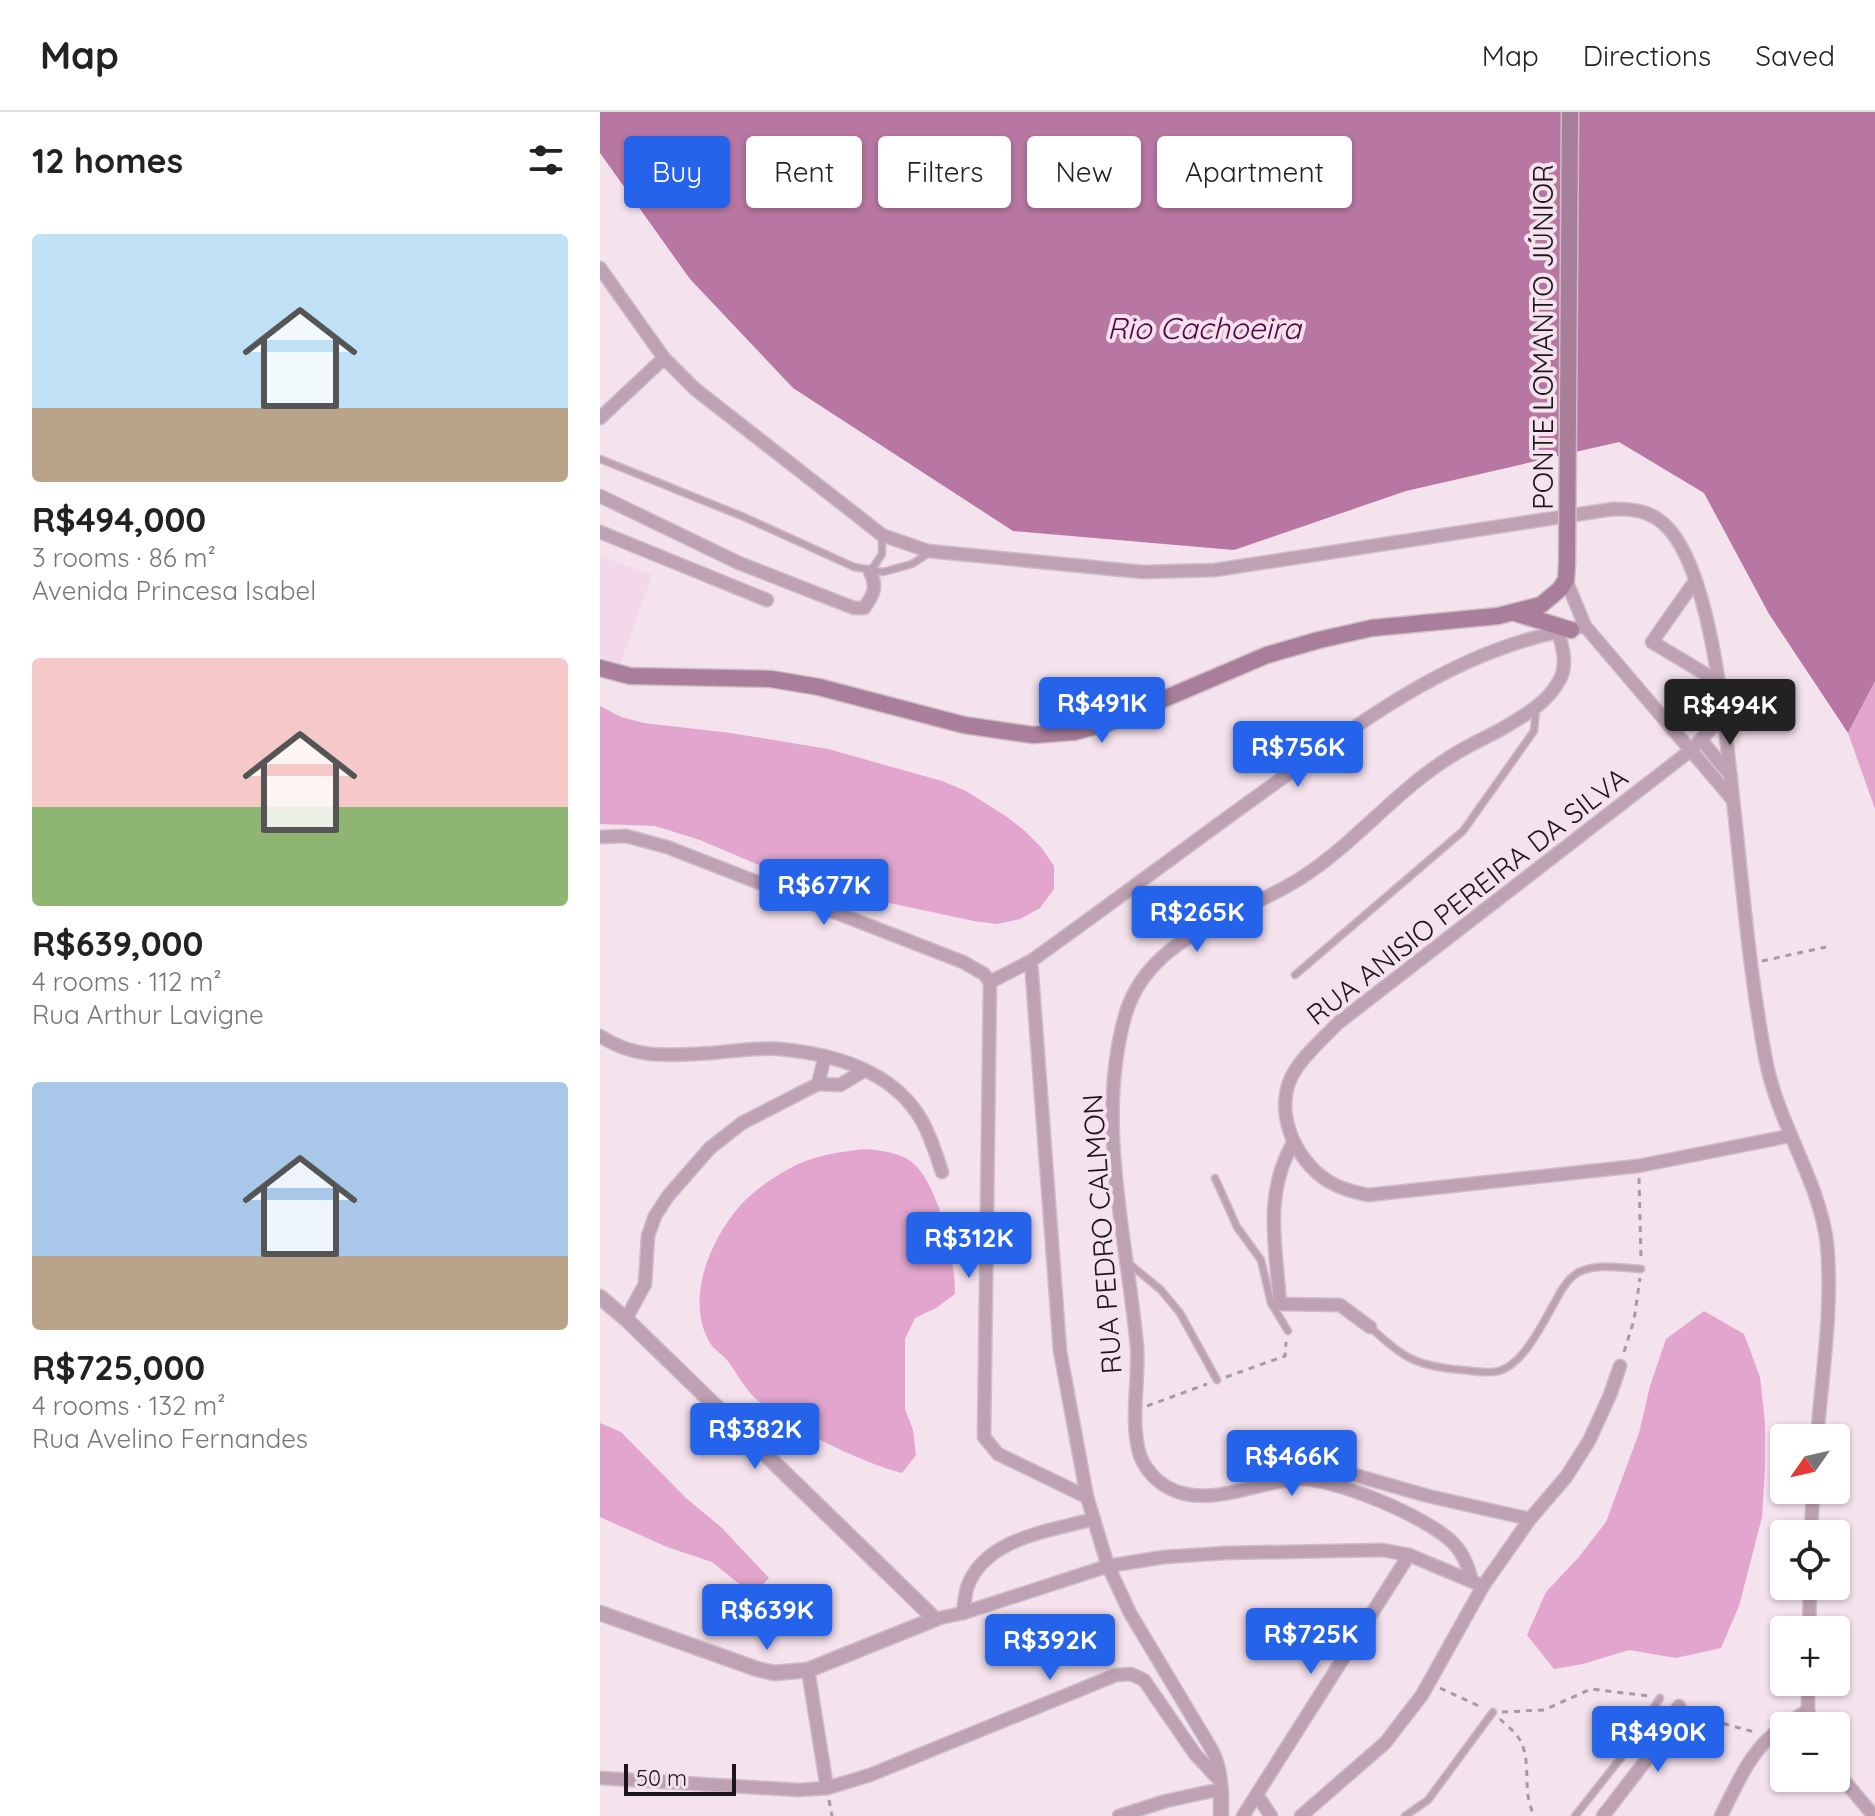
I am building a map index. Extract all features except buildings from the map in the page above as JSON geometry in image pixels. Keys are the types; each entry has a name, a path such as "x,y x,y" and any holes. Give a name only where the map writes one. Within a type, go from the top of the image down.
{"main road":[{"name":"PONTE LOMANTO JÚNIOR","path":"1566,571 1570,112"},
{"path":"600,668 645,677 771,679 819,687 964,725 1033,735 1074,732 1110,722 1267,655 1319,640 1372,628 1515,613 1541,605 1554,597 1566,571"},
{"path":"1515,613 1571,629"}],"street":[{"path":"600,268 664,358 695,389 882,535 933,551 1143,572 1215,570 1613,509 1645,512 1669,529 1681,547 1695,581 1719,682 1751,964 1767,1063 1789,1136 1822,1218 1827,1246 1827,1306 1818,1424"},
{"path":"600,418 664,358"},
{"path":"600,496 739,563 854,608 864,608 871,598 875,588 870,572"},
{"path":"600,532 767,600"},
{"path":"1566,571 1571,629 1690,751 1733,800"},
{"path":"1695,581 1652,642 1719,682"},
{"path":"990,982 1031,961 1085,924 1197,839 1374,713 1472,659 1508,645 1571,629"},
{"name":"RUA PEDRO CALMON","path":"1478,1584 1462,1553 1437,1529 1415,1516 1331,1484 1295,1479 1204,1496 1183,1494 1150,1474 1138,1450 1137,1348 1124,1260 1115,1158 1114,1061 1132,993 1141,977 1157,960 1212,923 1308,873 1445,760 1527,714 1560,681 1571,629"},
{"name":"RUA ANISIO PEREIRA DA SILVA","path":"1723,716 1690,751 1338,1023 1295,1070 1286,1096 1286,1119 1293,1143 1308,1164 1326,1180 1346,1191 1368,1195 1638,1166 1789,1136"},
{"path":"1702,741 1731,776"},
{"path":"600,837 626,836 667,847 963,962 984,974 990,982 984,1437 998,1454 1087,1497"},
{"path":"1031,961 1060,1351 1087,1497 1108,1566 1130,1613 1218,1762 1221,1816"},
{"path":"600,1036 619,1048 644,1054 777,1049 825,1056 865,1070 883,1079 902,1095 921,1118 942,1172"},
{"path":"818,1084 825,1056"},
{"path":"626,1319 645,1284 648,1236 655,1216 668,1196 710,1148 742,1123 818,1084 848,1083 865,1070"},
{"path":"1293,1143 1279,1172 1273,1199 1280,1304 1340,1305 1370,1327"},
{"path":"600,1297 935,1619"},
{"path":"1301,1816 1385,1743 1429,1682 1478,1584 1566,1477 1589,1441 1620,1366"},
{"path":"1265,1464 1285,1458 1300,1460 1428,1496 1530,1519"},
{"path":"963,1613 967,1589 989,1556 1012,1542 1094,1519"},
{"path":"600,1613 774,1673 808,1670 935,1619 963,1613 1108,1566 1164,1557 1383,1550 1409,1555 1478,1584"},
{"path":"1243,1816 1409,1555"},
{"path":"808,1670 827,1788"},
{"path":"600,1778 799,1790 827,1788 870,1775 1116,1675 1131,1674 1144,1680 1195,1754 1221,1785"},
{"path":"1805,1712 1808,1710 1808,1696"},
{"path":"1603,1816 1657,1746 1679,1706"},
{"path":"1721,1816 1744,1769 1769,1736"},
{"path":"1119,1816 1221,1785"},
{"path":"1850,1788 1874,1816"},
{"path":"1257,1795 1271,1816"}],"lane":[{"path":"600,459 870,572 912,564 933,551"},
{"path":"870,572 882,554 882,535"},
{"path":"1295,975 1463,831 1534,731 1537,706"},
{"path":"1215,1178 1237,1227 1261,1260 1271,1303 1288,1331"},
{"path":"1124,1260 1161,1290 1180,1313 1217,1380"},
{"path":"1370,1327 1398,1353 1420,1364 1495,1372 1510,1367 1536,1335 1560,1293 1578,1273 1599,1268 1641,1269"},
{"path":"1575,1816 1624,1754 1660,1698"},
{"path":"1405,1816 1428,1800 1493,1712"}],"path":[{"path":"1751,964 1826,947"},
{"path":"1429,1682 1493,1712 1519,1738 1526,1761 1526,1785 1535,1816"},
{"path":"1493,1712 1544,1710 1591,1689 1660,1698"},
{"path":"1679,1706 1714,1721 1769,1736"}],"shaded area":[{"path":"600,556 652,575 620,664 600,656"},
{"path":"1875,681 1875,809 1848,733"},
{"path":"600,706 621,717 644,723 828,749 942,781 966,791 1025,831 1054,866 1054,889 1040,908 1020,919 997,924 974,921 880,901 834,897 700,840 655,826 600,824"},
{"path":"867,1149 889,1152 909,1160 929,1184 949,1242 954,1280 955,1294 915,1318 905,1339 905,1409 913,1430 916,1455 902,1473 826,1442 785,1420 756,1399 710,1343 700,1309 700,1291 710,1255 727,1222 744,1202 765,1184 796,1165 831,1154"},
{"path":"1704,1311 1744,1334 1760,1377 1765,1423 1762,1517 1739,1606 1721,1648 1676,1658 1629,1650 1554,1669 1527,1635 1546,1592 1606,1522 1639,1433 1650,1386 1666,1339"},
{"path":"600,1423 621,1432 686,1498 722,1528 769,1578 753,1595 712,1562 667,1547 600,1517"}],"water":[{"name":"Rio Cachoeira","path":"600,112 1875,112 1875,681 1848,733 1769,614 1704,493 1619,442 1406,491 1234,550 1013,531 793,388 690,279 639,208 730,208 730,136 624,136 624,187 600,153"}]}
